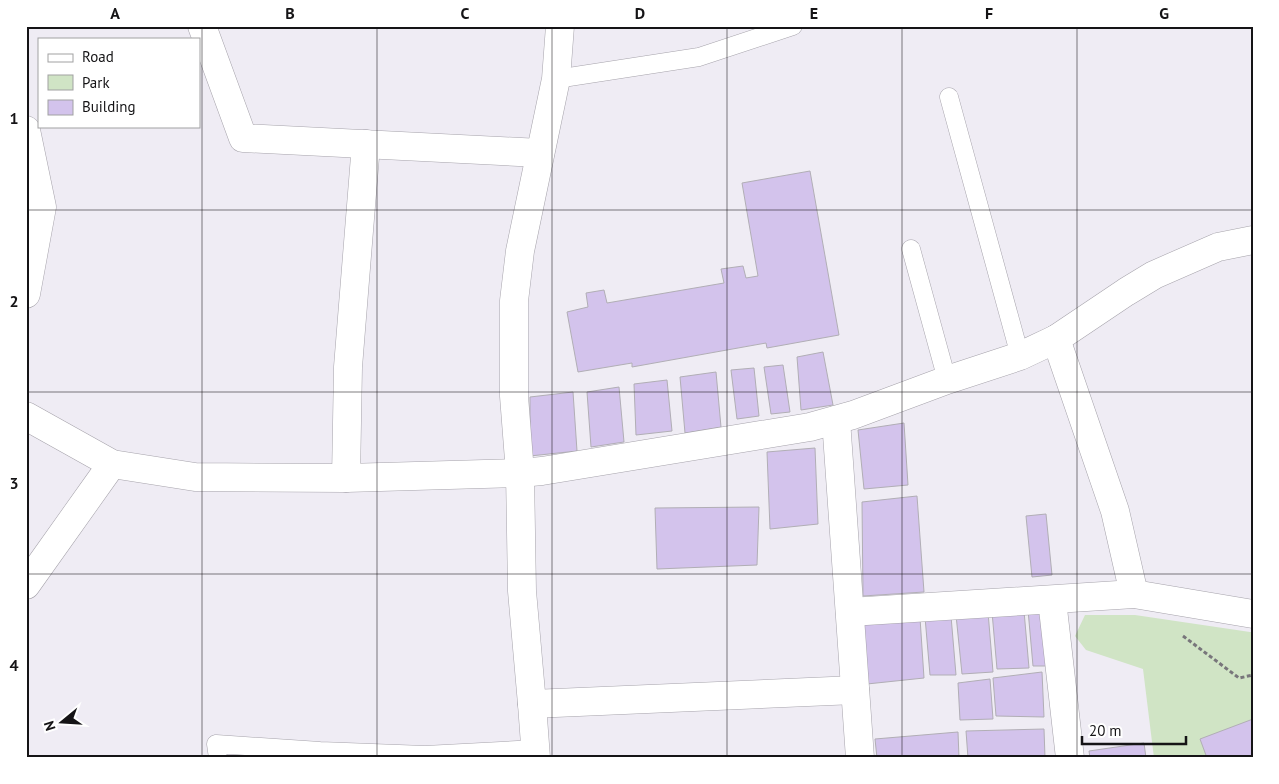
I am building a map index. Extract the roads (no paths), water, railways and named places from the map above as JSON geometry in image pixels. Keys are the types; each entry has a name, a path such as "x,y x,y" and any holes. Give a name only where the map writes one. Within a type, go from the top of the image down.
{"street":[{"path":"202,26 243,138 540,153"},
{"path":"536,753 522,591 520,473 514,396 514,301 520,251 556,79 560,26"},
{"path":"26,130 42,207 26,294"},
{"path":"346,478 348,367 366,144"},
{"path":"26,416 112,464 195,477 346,478 542,471 800,429 836,420 1020,356 1056,339 1154,275 1218,247 1253,240"},
{"path":"1056,339 1115,511 1134,594"},
{"path":"836,420 860,758"},
{"path":"26,585 112,464"},
{"path":"850,612 1134,594 1253,614"},
{"path":"1052,600 1070,758"},
{"path":"532,704 855,690"}],"lane":[{"path":"556,79 699,57 793,26"},
{"path":"949,97 1020,356"},
{"path":"911,249 947,380"},
{"path":"218,758 216,744 320,751 425,755 536,753"}]}
